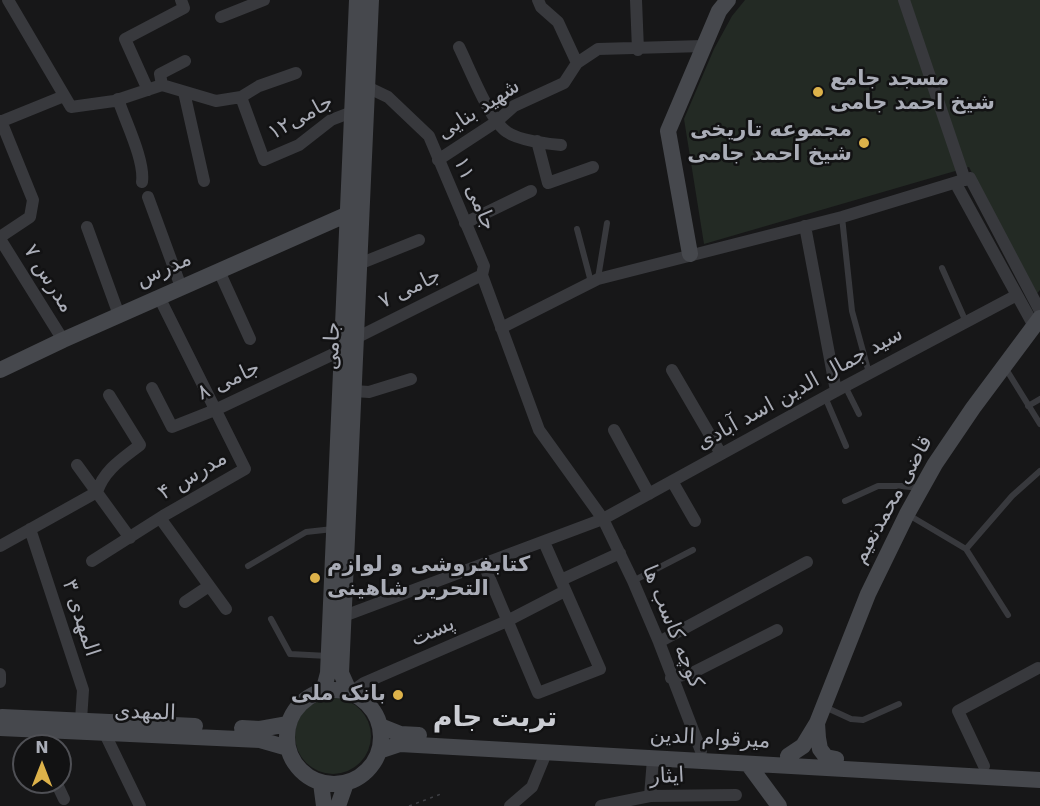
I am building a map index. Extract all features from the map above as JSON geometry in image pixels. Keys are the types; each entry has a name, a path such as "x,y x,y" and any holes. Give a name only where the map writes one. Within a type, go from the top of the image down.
{"main road":[{"name":"جامی","path":"350,693 341,674 359,264 352,112 362,47 363,21 357,0"},
{"name":"جامی","path":"363,21 371,0"},
{"path":"690,254 668,130 719,11 728,0"},
{"name":"جامی","path":"322,692 328,673 342,350 367,87 362,47"},
{"name":"مدرس","path":"1,368 355,213"},
{"name":"قاضی محمدنعیم","path":"785,761 803,746 817,723 868,594 921,488 960,427 1038,321"},
{"path":"336,690 350,693 369,706 380,726 379,751 367,771 357,778 334,785 321,783 310,778 292,760 286,736 288,724 301,703 311,696 336,690"},
{"name":"المهدی","path":"0,717 260,729 288,724"},
{"path":"817,723 820,749 826,757 836,759"},
{"name":"میرقوام الدین","path":"380,726 400,734 600,751 701,751 785,761 984,772 1040,769"},
{"name":"المهدی","path":"0,728 26,734"},
{"name":"المهدی","path":"72,736 105,734 260,740 288,748"},
{"name":"میرقوام الدین","path":"379,751 400,744 546,753 600,751"},
{"name":"میرقوام الدین","path":"627,752 653,759 748,764 836,759 984,772 1040,780"},
{"path":"779,806 774,789 785,761"},
{"path":"748,764 779,806"},
{"path":"321,783 324,806"},
{"path":"338,806 346,783"}],"street":[{"path":"8,0 71,107 118,99 162,85 216,101 241,97 259,86 296,73"},
{"path":"148,90 125,39 184,8 181,0"},
{"path":"221,17 264,0"},
{"path":"538,0 541,7 558,22 577,63"},
{"path":"636,0 638,50"},
{"path":"904,0 964,181 1017,295 1038,321"},
{"name":"شهید بنایی","path":"438,160 496,122 514,106 564,83 577,63 598,49 638,50 703,46"},
{"path":"459,47 496,122 507,133 561,145"},
{"path":"162,85 160,75 185,61"},
{"name":"جامی ۱۱","path":"367,87 388,97 429,136 484,266 482,275 501,328"},
{"path":"184,92 204,181"},
{"path":"0,238 30,218 33,200 0,122 64,96"},
{"name":"جامی۱۲","path":"241,97 264,160 299,145 331,120 352,112"},
{"path":"118,99 138,155 141,182"},
{"path":"537,141 548,183 593,167"},
{"path":"501,328 595,280 690,254 842,218 964,181"},
{"path":"964,181 1038,321"},
{"path":"465,223 531,191"},
{"path":"148,197 182,287"},
{"path":"805,226 835,391"},
{"path":"87,227 119,315"},
{"name":"مدرس ۷","path":"0,238 63,340"},
{"path":"359,264 420,240"},
{"path":"219,271 250,339"},
{"name":"جامی ۷","path":"356,338 482,275"},
{"name":"سید جمال الدین اسد آبادی","path":"344,616 603,519 835,391 1017,295"},
{"name":"مدرس ۴","path":"92,561 160,518 245,469 159,297"},
{"name":"کوچه کاسب ها","path":"501,328 539,430 603,519 620,552 659,642 701,751"},
{"name":"جامی ۸","path":"152,388 172,427 215,410 342,350"},
{"path":"672,370 721,454"},
{"path":"354,391 369,392 411,379"},
{"path":"0,546 97,492 100,482 108,471 140,445 109,395"},
{"path":"614,430 649,494"},
{"path":"76,465 130,538"},
{"path":"672,481 694,521"},
{"path":"160,518 226,609"},
{"name":"المهدی ۳","path":"30,529 84,690 81,720"},
{"path":"484,565 538,693 600,669 544,542"},
{"name":"پست","path":"350,693 364,683 507,621 620,552"},
{"path":"659,642 807,562"},
{"path":"185,602 209,586"},
{"path":"671,678 692,673 777,630"},
{"path":"984,772 958,711 1038,668"},
{"path":"0,674 0,682"},
{"path":"105,734 140,806"},
{"path":"510,806 532,787 546,753"},
{"path":"650,801 653,759"},
{"path":"62,794 64,799"},
{"name":"ایثار","path":"601,806 736,795"}],"lane":[{"path":"842,218 852,311 869,373"},
{"path":"595,280 608,223"},
{"path":"577,228 595,280"},
{"path":"942,268 966,322"},
{"path":"1004,366 1040,424"},
{"path":"835,391 859,414"},
{"path":"835,391 846,446"},
{"path":"1028,406 1040,399"},
{"path":"966,549 1012,496 1040,471"},
{"path":"844,501 878,486 921,488"},
{"path":"907,514 966,549 1008,615"},
{"path":"248,566 306,532 334,529"},
{"path":"633,581 693,550"},
{"path":"271,619 290,654 328,656"},
{"path":"824,706 851,719 863,720 899,704"}],"path":[{"path":"410,806 441,794"}],"shaded area":[{"name":"مجموعه تاریخی شیخ احمد جامی","path":"745,0 1040,0 1040,290 1034,297 969,167 704,244 684,119 714,49 732,16"},
{"path":"333,698 347,701 360,709 368,722 371,736 368,750 360,763 347,771 333,774 319,771 306,763 298,750 295,736 298,722 306,709 319,701"}],"place":[{"name":"مسجد جامع شیخ احمد جامی","path":"818,92"},
{"name":"مجموعه تاریخی شیخ احمد جامی","path":"864,143"},
{"name":"کتابفروشی و لوازم التحریر شاهینی","path":"315,578"},
{"name":"بانک ملی","path":"398,695"}],"district":[{"name":"تربت جام","path":"495,719"}]}
